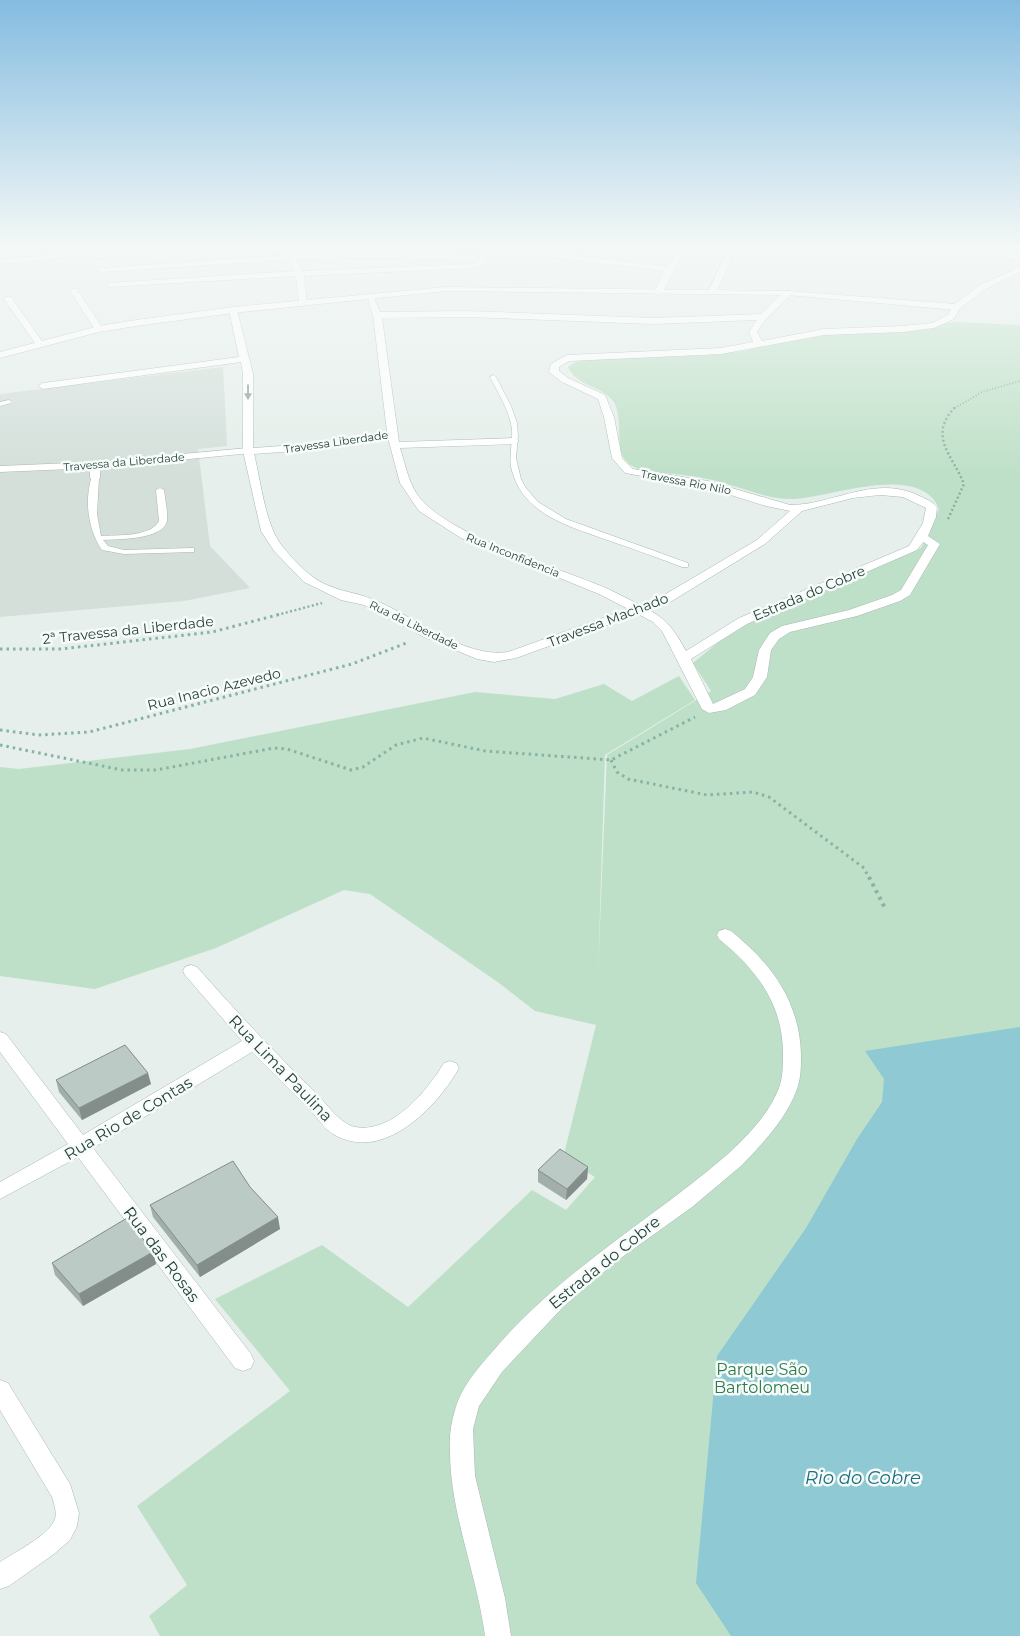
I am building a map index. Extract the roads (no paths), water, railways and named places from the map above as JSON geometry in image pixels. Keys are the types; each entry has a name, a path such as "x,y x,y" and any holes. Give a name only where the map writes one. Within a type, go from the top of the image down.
{"street":[{"path":"23,320 40,344"},
{"path":"93,320 99,330"},
{"path":"0,355 99,330 164,320"},
{"name":"Rua da Liberdade","path":"236,320 248,374 248,451 267,531 278,549 308,579 344,597 368,602 428,634 482,656 494,658 511,655"},
{"name":"Rua Inconfidencia","path":"378,320 394,439 405,483 412,496 423,509 443,523 493,549 603,591 657,619 666,629 684,658 709,709"},
{"path":"637,320 672,320"},
{"path":"759,345 753,332 762,320"},
{"name":"Travessa Rio Nilo","path":"922,537 932,513 931,507 920,499 891,490 860,493 799,508 773,503 717,486 636,473 620,466 616,460 610,417 602,397 565,380 554,372 554,366 567,358 721,351 824,332 903,329 934,325 944,320"},
{"path":"43,386 245,359"},
{"name":"Travessa Liberdade","path":"248,451 394,439 514,441"},
{"name":"Travessa da Liberdade","path":"0,469 95,465 248,451"},
{"path":"95,465 95,478"},
{"name":"Travessa Machado","path":"511,655 641,610 683,590 761,542 788,521 799,508"},
{"name":"Estrada do Cobre","path":"684,658 743,621 914,548 922,537 934,544 906,592 896,598 853,613 786,629 774,636 765,650 760,677 750,692 721,707 709,709"},
{"name":"Estrada do Cobre","path":"498,1636 492,1595 471,1512 461,1449 460,1432 467,1408 481,1381 558,1296 723,1170 775,1116 788,1090 793,1072 792,1036 787,1010 774,986 757,963 725,935"},
{"name":"Rua Lima Paulina","path":"191,971 254,1043 340,1129 356,1134 372,1134 405,1119 435,1092 450,1068"},
{"name":"Rua das Rosas","path":"0,1039 243,1362"},
{"name":"Rua Rio de Contas","path":"0,1191 81,1146 254,1043"},
{"path":"0,1390 62,1492 67,1508 65,1527 50,1542 0,1577"}],"lane":[{"path":"493,377 514,420 513,458 517,478 529,499 550,515 685,565"},
{"path":"0,404 9,402"},
{"path":"95,478 93,516 98,538 105,548 113,551 191,550"},
{"path":"98,538 140,536 152,533 160,527 163,521 160,490"}],"water":[{"name":"Rio do Cobre","path":"1020,1027 1020,1636 731,1636 696,1583 717,1356 806,1228 857,1139 882,1102 884,1079 865,1051"}],"park label":[{"name":"Parque São Bartolomeu","path":"762,1378"}]}
